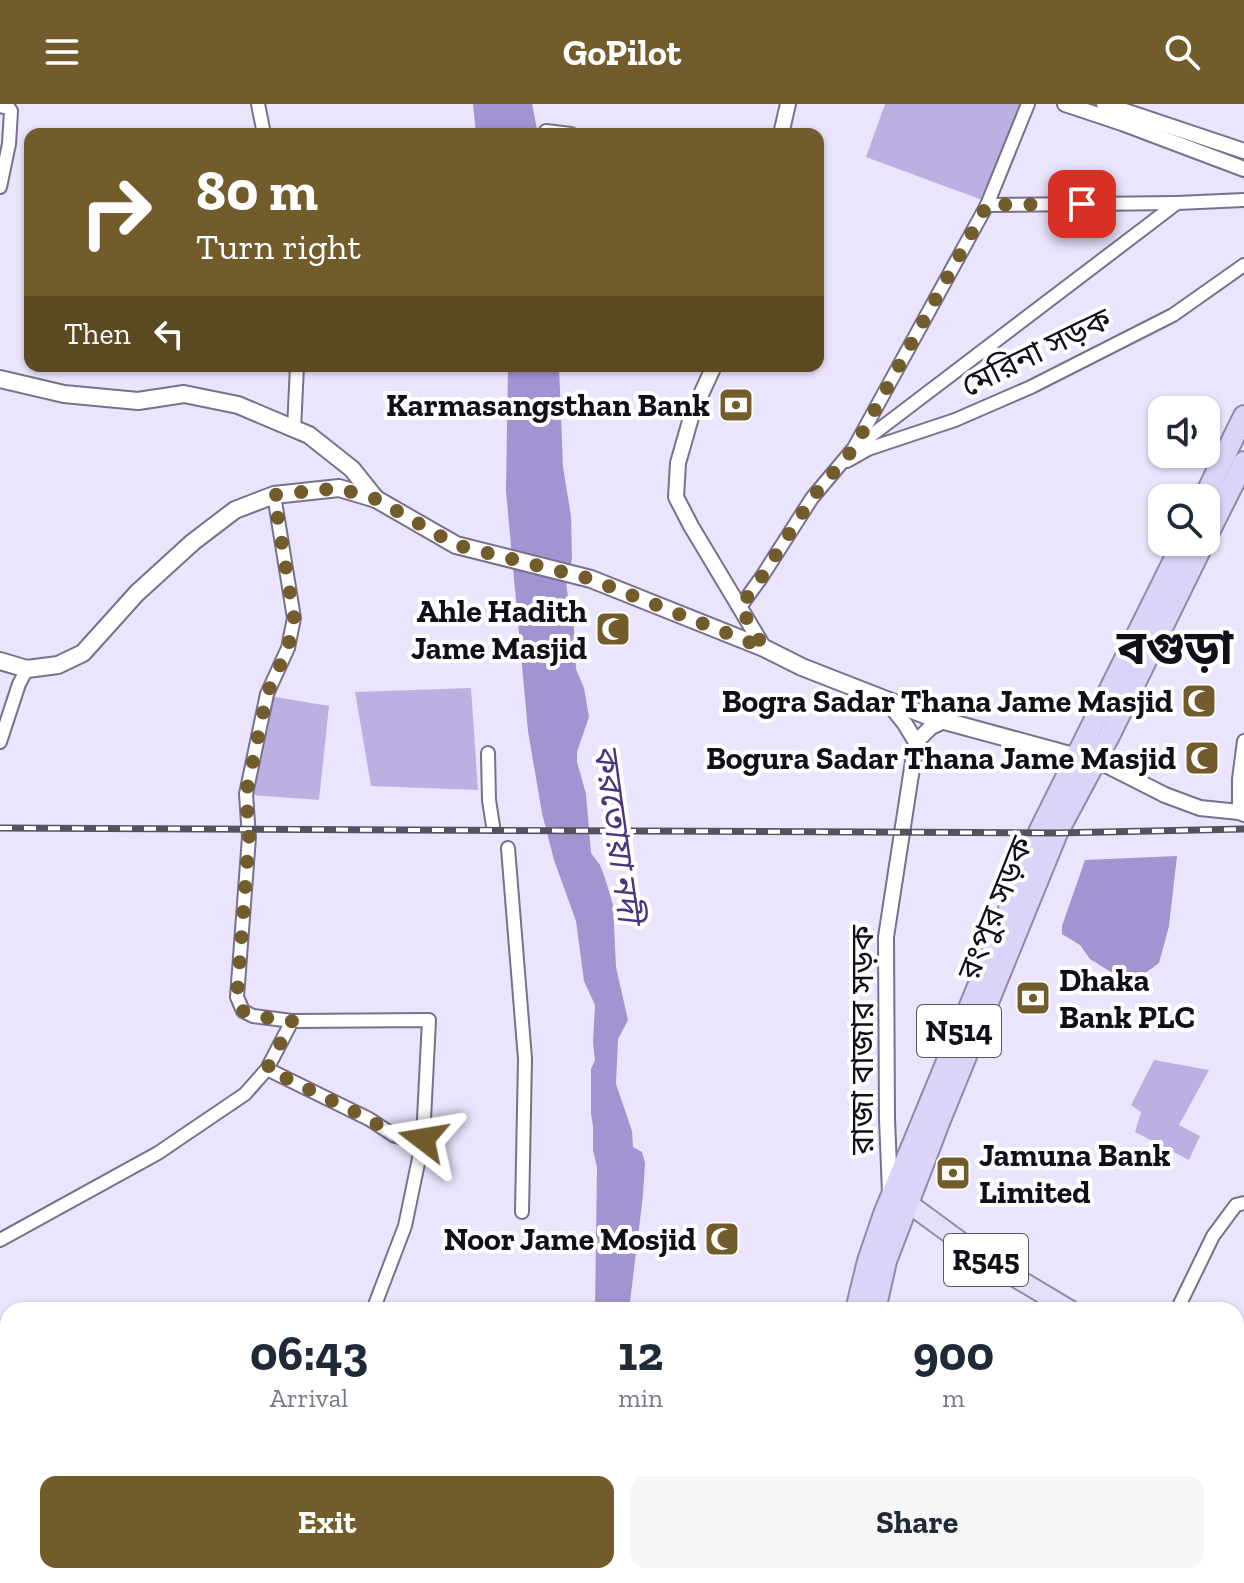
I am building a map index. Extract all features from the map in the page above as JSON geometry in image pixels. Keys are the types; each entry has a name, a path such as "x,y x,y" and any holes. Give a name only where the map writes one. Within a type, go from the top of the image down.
{"highway":[{"path":"1211,484 1244,416"},
{"name":"রংপুর সড়ক","path":"1220,510 1244,462"},
{"name":"রংপুর সড়ক","path":"858,1302 868,1261 899,1200 1057,833 1086,758 1177,556"},
{"name":"রংপুর সড়ক","path":"1086,758 1196,556"},
{"name":"রংপুর সড়ক","path":"877,1302 899,1200"}],"main road":[{"path":"0,379 64,394 138,401 184,394 238,405 309,435 352,469 376,499"},
{"path":"0,661 27,669 58,665 83,653 137,593 193,542 235,510 274,495 339,488 376,499 456,545 591,579 764,648 802,667 944,721 1086,758"},
{"name":"R545","path":"899,1200 983,1258 1057,1302"}],"street":[{"path":"258,104 263,128"},
{"path":"782,128 788,104"},
{"path":"740,607 812,498 854,448 987,205 1028,104"},
{"path":"1065,104 1244,169"},
{"path":"1104,104 1244,151"},
{"path":"0,106 11,111 9,144 0,187"},
{"path":"987,205 1244,200"},
{"path":"854,448 1177,203"},
{"name":"মেরিনা সড়ক","path":"840,466 868,449 955,420 1031,387 1173,315 1244,265"},
{"path":"294,429 297,372"},
{"path":"711,372 692,414 678,463 676,497 764,648"},
{"path":"274,495 294,618 288,648 267,694 246,794 249,837 237,997 243,1011 253,1016 292,1021 429,1020 423,1139 405,1226 376,1302"},
{"path":"0,742 27,669"},
{"path":"885,699 916,742 931,727 944,721"},
{"path":"1086,758 1200,808 1242,813 1239,779 1244,741"},
{"name":"রাজা বাজার সড়ক","path":"899,1200 887,1119 886,937 916,742"},
{"path":"488,753 493,826"},
{"path":"508,848 525,1059 522,1212"},
{"path":"0,1240 158,1153 245,1094 267,1069 292,1021"},
{"path":"267,1069 369,1119 395,1136 423,1139"},
{"path":"1181,1302 1213,1236 1236,1205 1244,1203"}],"shaded area":[{"path":"473,104 532,104 537,128 475,128"},
{"path":"885,104 1020,104 985,201 866,157"},
{"path":"508,372 559,372 563,467 571,516 572,559 566,582 574,628 576,669 584,688 589,717 577,752 577,762 586,794 591,853 600,865 613,905 616,967 628,1020 618,1039 616,1084 632,1131 633,1147 642,1152 645,1163 630,1302 595,1302 597,1167 591,1113 595,1005 584,981 576,921 554,860 542,813 528,731 506,491"},
{"path":"471,688 478,790 371,786 355,692"},
{"path":"270,696 329,706 319,800 249,795"},
{"path":"1177,856 1169,926 1159,963 1144,974 1129,979 1114,974 1090,959 1080,945 1062,934 1085,860"},
{"path":"1154,1060 1209,1070 1179,1125 1200,1136 1189,1160 1135,1132 1141,1112 1131,1105"}],"railway":[{"path":"0,828 1057,833 1244,829"}],"place":[{"name":"Karmasangsthan Bank","path":"736,405"},
{"name":"Ahle Hadith Jame Masjid","path":"613,629"},
{"name":"Bogra Sadar Thana Jame Masjid","path":"1199,701"},
{"name":"Bogura Sadar Thana Jame Masjid","path":"1202,758"},
{"name":"Dhaka Bank PLC","path":"1033,998"},
{"name":"Jamuna Bank Limited","path":"953,1173"},
{"name":"Noor Jame Mosjid","path":"722,1239"}],"district":[{"name":"বগুড়া","path":"1175,647"}],"route":[{"path":"423,1139 395,1136 369,1119 267,1069 292,1021 253,1016 243,1011 237,997 249,837 246,794 267,694 288,648 294,618 274,495 339,488 376,499 456,545 591,579 764,648 740,607 812,498 854,448 987,205 1082,204"}],"water label":[{"name":"করতোয়া নদী","path":"618,833"}]}
